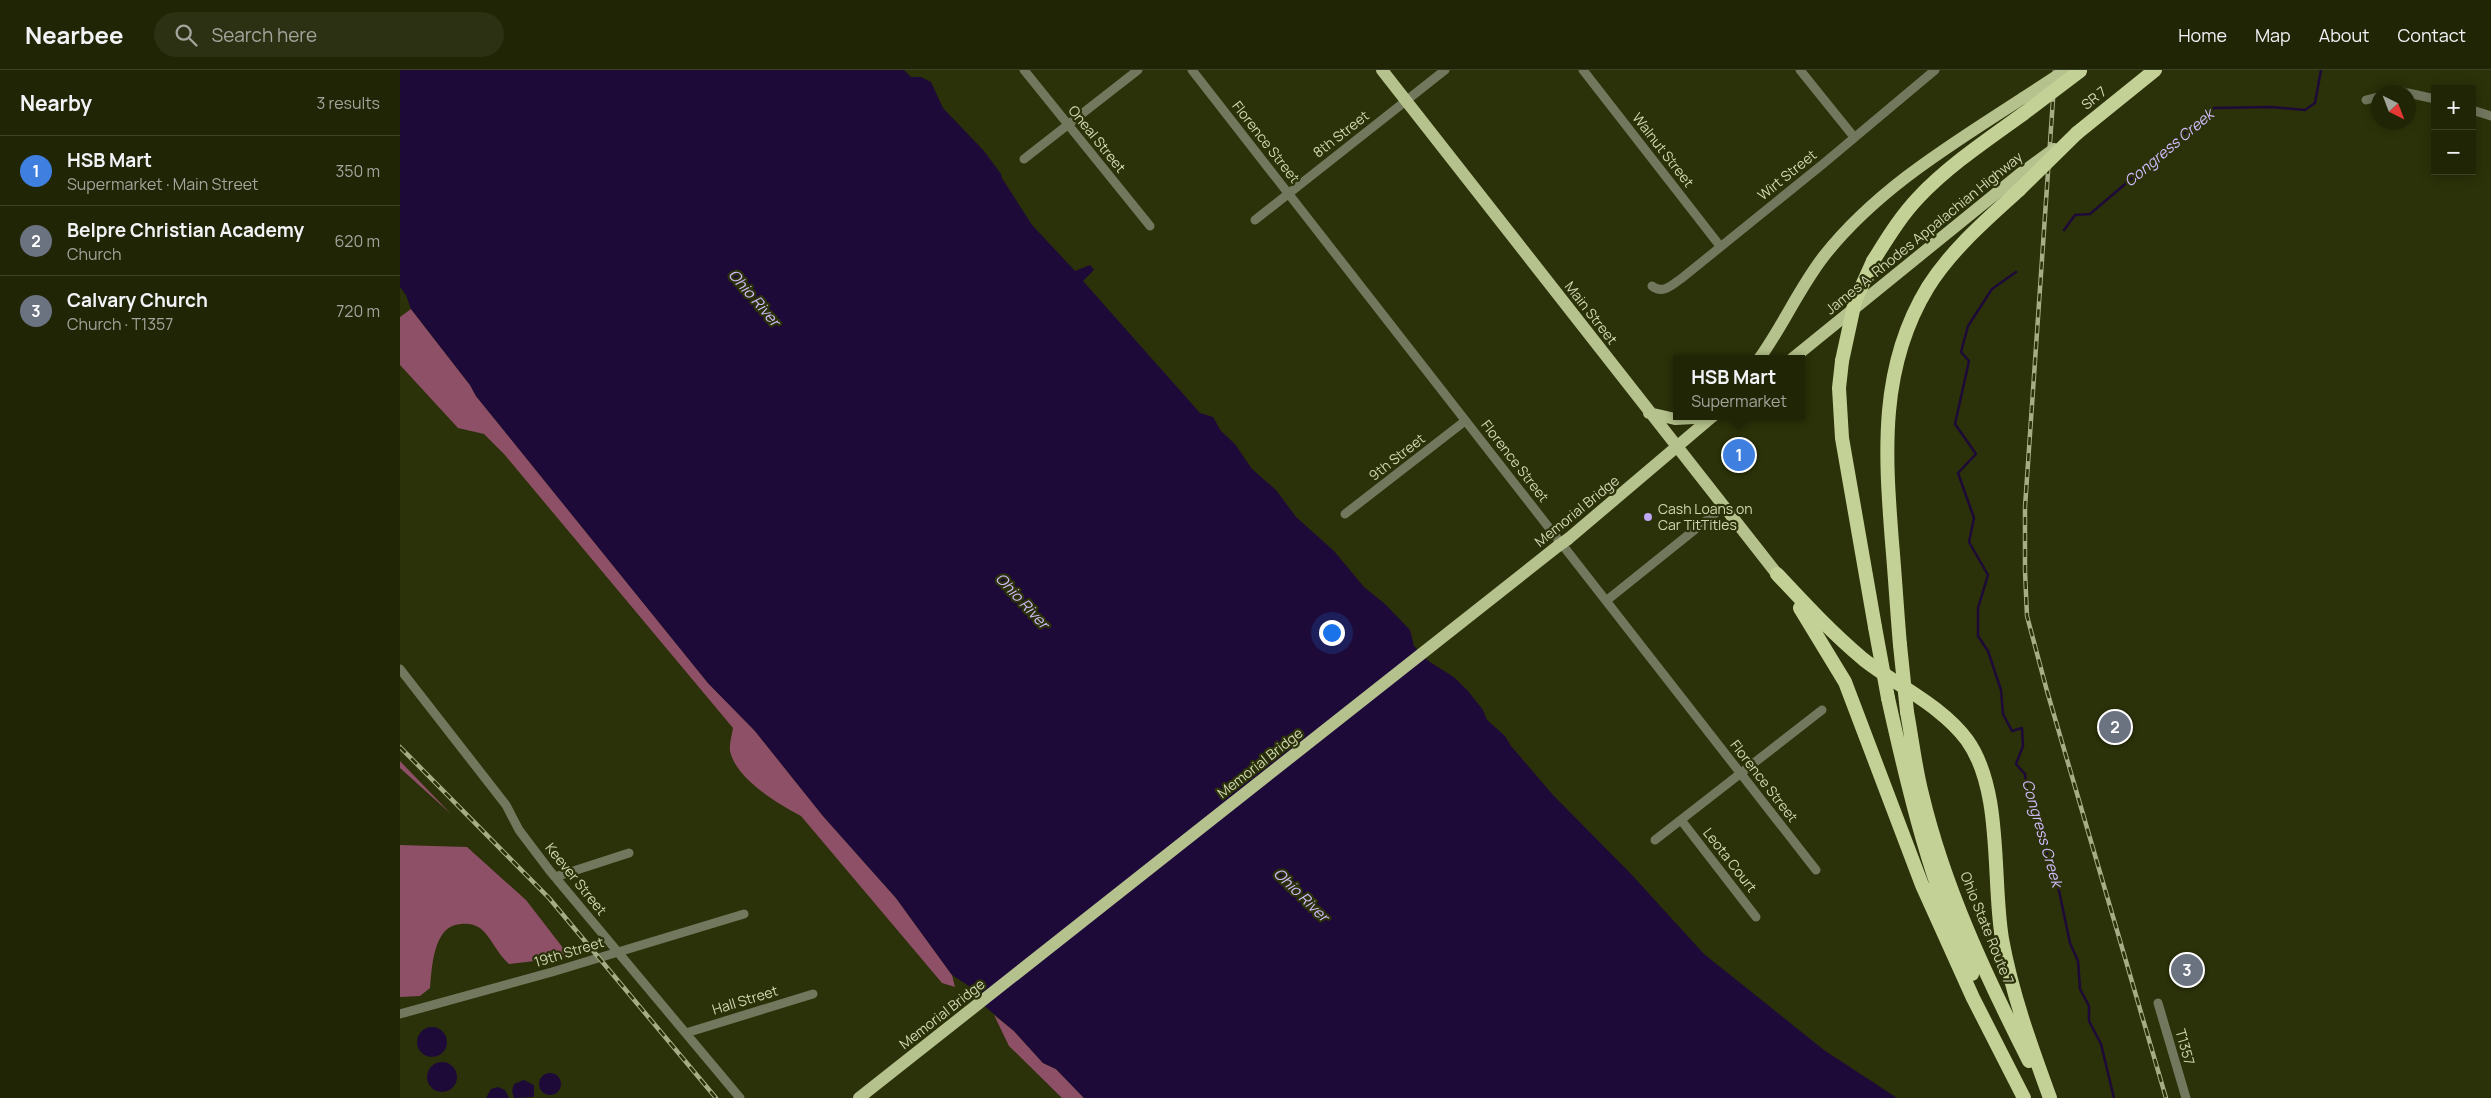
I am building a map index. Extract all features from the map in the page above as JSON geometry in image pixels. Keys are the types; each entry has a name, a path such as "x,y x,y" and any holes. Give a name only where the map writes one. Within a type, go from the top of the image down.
{"highway":[{"path":"2033,1098 1966,961 1935,882 1912,806 1888,698 1875,627 1842,438 1839,388 1842,361 1853,310 1873,261 1892,229 1918,198 1972,152 2023,114 2076,70"},
{"name":"SR 7","path":"2077,132 2155,70"},
{"name":"Ohio State Route 7","path":"2049,1098 2007,1019 1960,910 1932,830 1916,763 1907,712 1900,645 1886,438 1898,358 1910,321 1938,272 1963,242 2077,132"},
{"path":"1777,574 1845,682 1922,885 1973,998 2024,1098"},
{"path":"1777,574 1820,621 1864,659 1954,725 1977,758 1986,781 1990,806 1996,891 2004,949 2026,1030 2049,1098"}],"main road":[{"name":"Main Street","path":"1382,70 1777,574"},
{"path":"1762,355 1824,257 1862,213 1891,187 1931,158 2023,98 2076,70"},
{"name":"James A. Rhodes Appalachian Highway","path":"1797,355 2020,174 2077,132"},
{"path":"1649,412 1673,418"},
{"path":"1677,448 1710,420"},
{"name":"Memorial Bridge","path":"859,1098 1568,539 1677,448"}],"street":[{"name":"Oneal Street","path":"1024,70 1150,226"},
{"path":"1024,159 1138,70"},
{"name":"Florence Street","path":"1192,70 1816,870"},
{"name":"8th Street","path":"1255,220 1444,70"},
{"name":"Walnut Street","path":"1584,70 1720,246"},
{"path":"1800,70 1854,137"},
{"name":"Wirt Street","path":"1652,286 1659,290 1668,288 1935,70"},
{"path":"2416,95 2431,98"},
{"path":"2366,100 2371,99"},
{"path":"2476,111 2491,116"},
{"name":"9th Street","path":"1345,514 1466,421"},
{"path":"1606,601 1723,507"},
{"name":"Keever Street","path":"400,669 506,805 519,830 555,878 740,1098"},
{"path":"1655,840 1822,710"},
{"name":"Leota Court","path":"1682,820 1756,917"},
{"path":"555,878 629,853"},
{"name":"19th Street","path":"400,1014 744,914"},
{"name":"Hall Street","path":"686,1033 813,994"},
{"name":"T1357","path":"2158,1003 2186,1098"}],"shaded area":[{"path":"411,309 470,385 476,396 708,683 755,731 823,816 896,898 952,975 955,987 942,983 801,816 759,790 740,771 730,751 733,728 504,454 484,434 458,428 400,365 400,317"},
{"path":"400,761 451,814 400,768"},
{"path":"400,845 467,847 526,900 570,957 509,964 480,928 471,924 452,926 439,939 433,959 430,988 420,996 400,997"},
{"path":"994,1015 1014,1031 1043,1063 1056,1069 1084,1098 1062,1098 1009,1046"}],"water":[{"name":"Ohio River","path":"400,70 904,70 911,77 921,77 931,82 943,108 984,151 1001,174 1032,225 1075,271 1090,265 1094,270 1083,281 1200,413 1213,417 1221,431 1235,444 1252,469 1276,490 1296,517 1334,551 1364,587 1385,604 1410,630 1414,646 1427,660 1455,678 1468,691 1483,710 1487,720 1505,736 1511,746 1553,795 1631,874 1704,954 1824,1050 1897,1098 1084,1098 1056,1069 1043,1063 1014,1031 969,993 969,986 952,975 896,898 823,816 755,731 708,683 476,396 470,385 411,309 406,295 400,287"},
{"path":"432,1027 443,1031 447,1042 443,1053 432,1057 421,1053 417,1042 421,1031"},
{"path":"442,1062 453,1066 457,1077 453,1088 442,1092 431,1088 427,1077 431,1066"},
{"path":"546,1073 554,1073 561,1080 561,1088 554,1095 546,1095 539,1088 539,1080"},
{"path":"524,1080 534,1085 534,1097 514,1098 512,1091 514,1084"},
{"path":"498,1087 505,1090 509,1098 486,1098 491,1089"}],"waterway":[{"name":"Congress Creek","path":"2064,230 2075,215 2090,214 2214,108 2271,107 2305,110 2315,103 2321,70"},
{"name":"Congress Creek","path":"2016,272 1992,289 1968,326 1961,352 1969,361 1955,424 1976,454 1958,473 1974,518 1969,542 1988,575 1978,608 1978,636 1988,651 2001,690 2003,714 2012,731 2022,728 2023,746 2016,764 2025,774 2028,796 2038,816 2038,828 2046,845 2048,866 2058,886 2070,943 2078,961 2080,989 2089,1006 2089,1021 2101,1044 2114,1098"}],"railway":[{"path":"2055,70 2025,507 2027,616 2047,691 2166,1098"},
{"path":"400,747 549,898 716,1098"}],"place":[{"name":"HSB Mart","path":"1739,455"},
{"name":"Cash Loans on Car TitTitles","path":"1648,517"},
{"name":"Belpre Christian Academy","path":"2115,727"},
{"name":"Calvary Church","path":"2187,970"}]}
